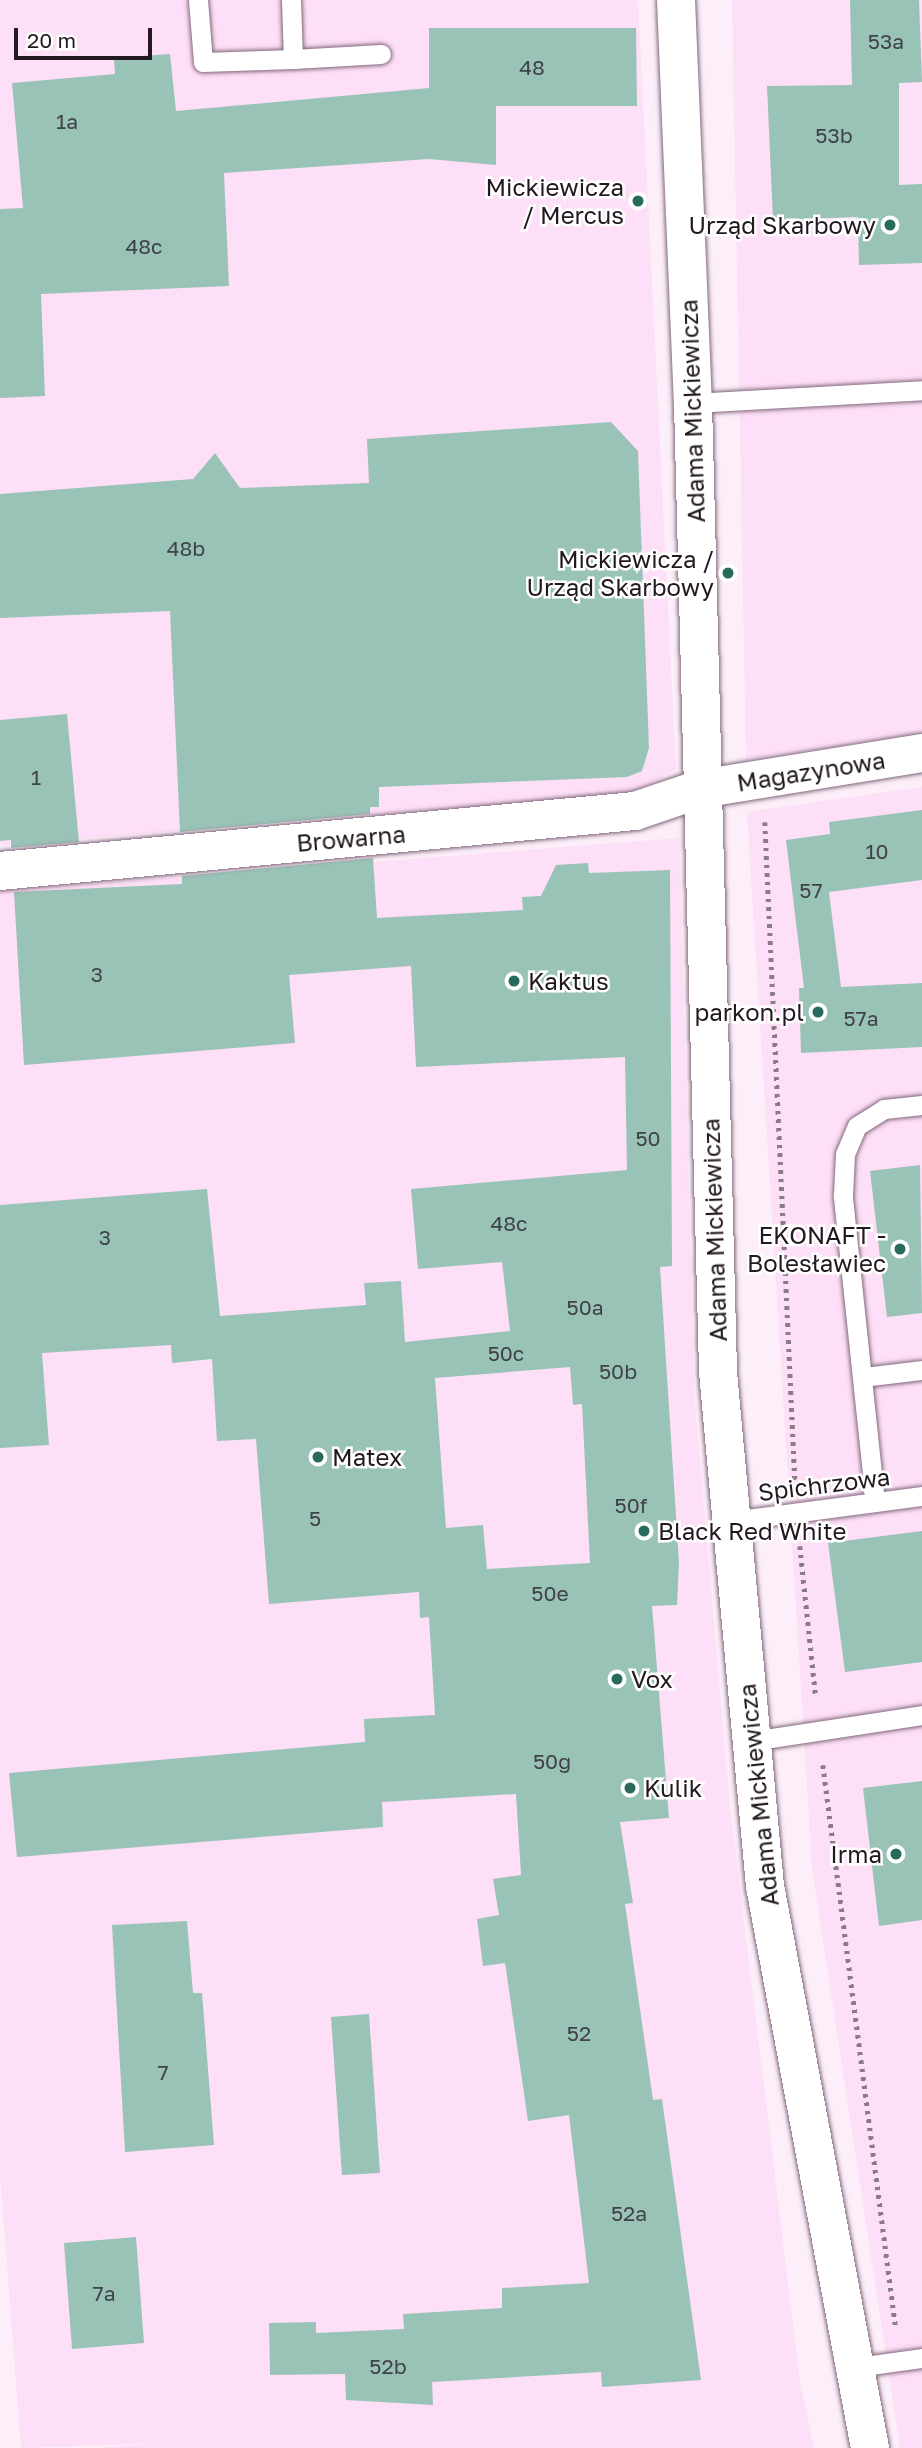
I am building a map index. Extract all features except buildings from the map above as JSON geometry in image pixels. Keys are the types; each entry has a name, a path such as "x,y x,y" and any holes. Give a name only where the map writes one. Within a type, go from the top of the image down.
{"street":[{"name":"Adama Mickiewicza","path":"676,0 693,403 700,789 718,1372 765,1886 870,2448"},
{"name":"Magazynowa","path":"700,789 922,754"},
{"name":"Browarna","path":"0,870 635,811 700,789"}],"lane":[{"path":"198,0 203,62 381,54"},
{"path":"291,0 293,59"},
{"path":"693,403 922,390"},
{"path":"876,1502 845,1154 857,1126 884,1109 922,1105"},
{"path":"863,1377 922,1370"},
{"name":"Spichrzowa","path":"732,1521 922,1496"},
{"path":"752,1741 922,1715"},
{"path":"856,2367 922,2358"}],"path":[{"path":"763,779 796,1513 819,1731 900,2361"}],"shaded area":[{"path":"0,0 638,0 676,769 635,794 0,845"},
{"path":"732,0 922,0 922,733 746,760"},
{"path":"922,787 922,2448 900,2448 812,1868 747,812"},
{"path":"679,838 694,1393 730,1807 800,2381 814,2448 95,2448 168,2443 21,2448 0,2174 0,891"}],"place":[{"name":"Mickiewicza / Mercus","path":"638,201"},
{"name":"Urząd Skarbowy","path":"890,225"},
{"name":"Mickiewicza / Urząd Skarbowy","path":"728,573"},
{"name":"Kaktus","path":"514,981"},
{"name":"parkon.pl","path":"818,1012"},
{"name":"EKONAFT - Bolesławiec","path":"900,1249"},
{"name":"Matex","path":"318,1457"},
{"name":"Black Red White","path":"644,1531"},
{"name":"Vox","path":"617,1679"},
{"name":"Kulik","path":"630,1788"},
{"name":"Irma","path":"896,1854"}]}
